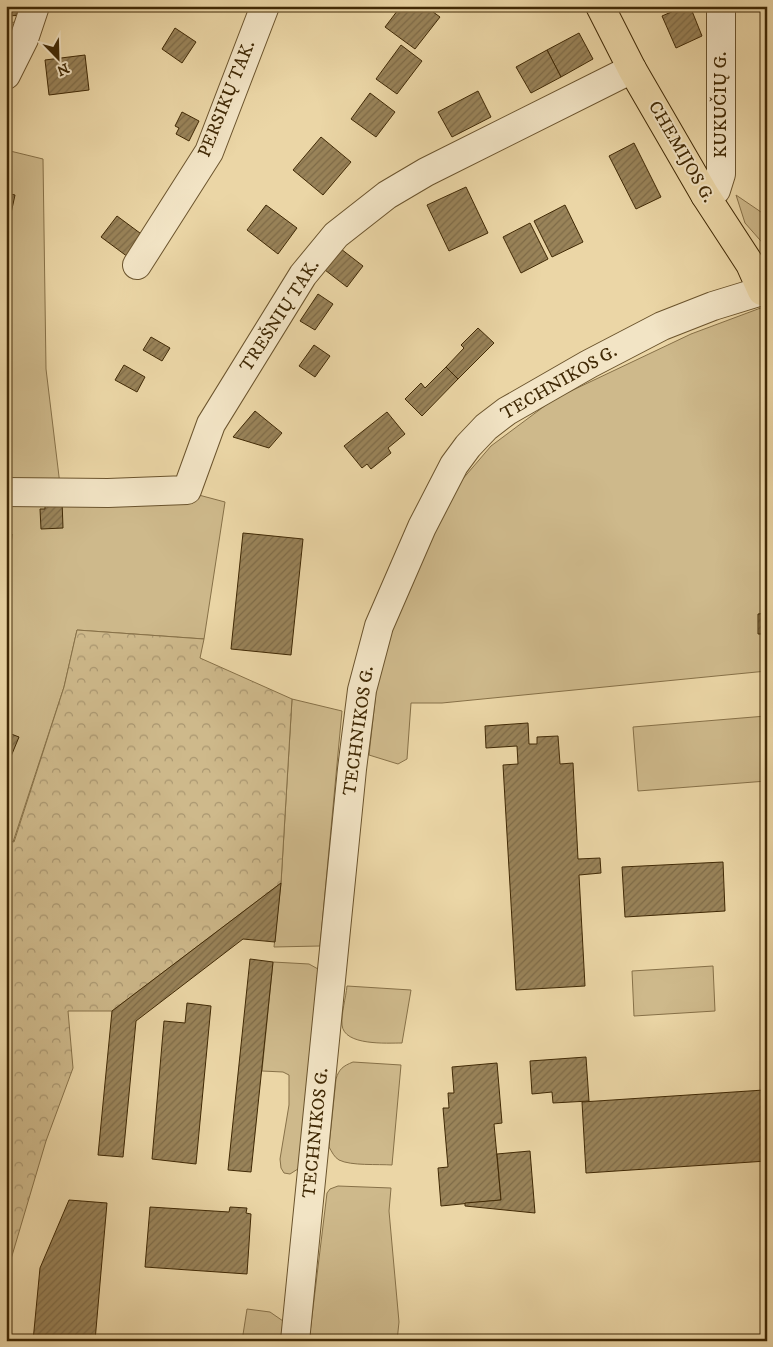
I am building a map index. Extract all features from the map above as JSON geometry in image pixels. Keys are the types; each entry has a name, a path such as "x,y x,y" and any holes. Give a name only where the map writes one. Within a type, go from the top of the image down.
{"main road":[{"name":"CHEMIJOS G.","path":"600,6 632,69 705,195 750,264 764,291"}],"street":[{"path":"6,75 24,39 35,6"},
{"name":"PERSIKŲ TAK.","path":"137,266 209,152 265,6"},
{"name":"KUKUČIŲ G.","path":"705,195 716,190 721,174 721,6"},
{"name":"TREŠNIŲ TAK.","path":"6,492 108,493 187,490 211,424 303,275 336,235 387,195 426,172 632,69"},
{"name":"TECHNIKOS G.","path":"295,1341 352,769 362,690 379,626 418,536 454,466 468,446 486,427 506,411 588,364 662,326 713,306 764,291"}],"green space":[{"path":"6,22 30,23 6,75"},
{"path":"6,150 43,159 46,369 61,493 195,494 225,502 204,639 77,630 64,687 13,842 6,840"},
{"path":"736,195 761,212 767,212 767,248 745,223"},
{"path":"766,306 767,671 442,703 411,703 407,759 398,764 369,755 377,683 389,637 410,582 461,481 491,446 554,399 691,334"},
{"path":"77,630 204,639 200,658 292,699 281,883 112,1011 68,1011 73,1068 46,1141 6,1276 6,840 14,842 64,687"},
{"path":"292,699 342,711 320,946 274,947 281,883"},
{"path":"766,716 767,781 638,791 633,727"},
{"path":"273,962 309,964 318,969 301,1167 290,1174 284,1173 281,1168 280,1159 289,1105 289,1075 283,1072 262,1071"},
{"path":"713,966 715,1011 634,1016 632,971"},
{"path":"347,986 411,990 402,1043 367,1042 350,1037 345,1032 342,1021"},
{"path":"353,1062 401,1065 392,1165 344,1162 333,1154 329,1147 336,1079 342,1068"},
{"path":"338,1186 391,1188 389,1211 399,1322 397,1341 309,1341 327,1193 330,1189"},
{"path":"247,1309 270,1312 283,1321 281,1341 242,1341"}],"building":[{"path":"6,6 25,6 26,15 6,16"},
{"path":"401,6 425,6 440,17 415,49 385,27"},
{"path":"450,6 460,6 456,11"},
{"path":"685,6 690,6 702,36 676,48 662,16"},
{"path":"762,6 767,6 767,17 762,17"},
{"path":"175,28 196,42 182,63 162,49"},
{"path":"579,33 593,59 561,77 547,50"},
{"path":"401,45 422,61 397,94 376,79"},
{"path":"547,50 561,77 531,93 516,67"},
{"path":"85,55 89,90 49,95 45,60"},
{"path":"478,91 491,117 452,137 438,112"},
{"path":"370,93 395,112 376,137 351,119"},
{"path":"182,112 199,121 189,141 176,134 179,128 175,126"},
{"path":"321,137 351,162 323,195 293,170"},
{"path":"634,143 661,197 636,209 609,156"},
{"path":"466,187 488,233 449,251 427,205"},
{"path":"6,193 15,195 10,218 6,217"},
{"path":"266,205 297,228 278,254 247,230"},
{"path":"565,205 583,242 552,257 534,221"},
{"path":"117,216 144,236 128,257 101,237"},
{"path":"530,223 548,259 521,273 503,237"},
{"path":"341,249 363,266 347,287 325,270"},
{"path":"318,294 333,304 315,330 300,321"},
{"path":"478,328 494,343 458,379 446,367 464,348 461,345"},
{"path":"151,337 170,348 162,361 143,350"},
{"path":"314,345 330,356 315,377 299,366"},
{"path":"124,365 145,377 137,392 115,380"},
{"path":"446,367 458,379 422,416 405,399 421,383 425,388"},
{"path":"255,411 282,433 269,448 233,437"},
{"path":"387,412 405,434 388,448 391,453 371,469 367,464 362,468 344,446"},
{"path":"62,500 63,528 41,529 40,509 45,509 45,501"},
{"path":"243,533 303,539 291,655 231,649"},
{"path":"6,534 12,534 10,559 6,559"},
{"path":"767,613 767,634 758,634 758,614"},
{"path":"528,723 529,744 537,744 537,737 558,736 560,764 573,763 578,859 600,858 601,873 579,875 585,986 516,990 503,765 518,764 517,746 486,748 485,726"},
{"path":"6,732 19,737 7,766 6,766"},
{"path":"723,862 725,911 625,917 622,867"},
{"path":"281,883 275,942 243,939 136,1021 123,1157 98,1155 112,1011"},
{"path":"250,959 273,962 251,1172 228,1170"},
{"path":"187,1003 211,1006 196,1164 152,1159 164,1021 185,1023"},
{"path":"586,1057 589,1101 553,1103 552,1092 532,1094 530,1061"},
{"path":"497,1063 502,1123 494,1124 501,1200 441,1206 438,1168 448,1167 443,1108 449,1108 448,1093 454,1093 452,1067"},
{"path":"764,1090 767,1161 586,1173 582,1102"},
{"path":"530,1151 535,1213 465,1206 465,1203 501,1200 497,1154"},
{"path":"69,1200 107,1203 95,1341 33,1341 40,1268"},
{"path":"150,1207 229,1212 230,1207 247,1208 246,1213 251,1214 247,1274 145,1267"}]}
